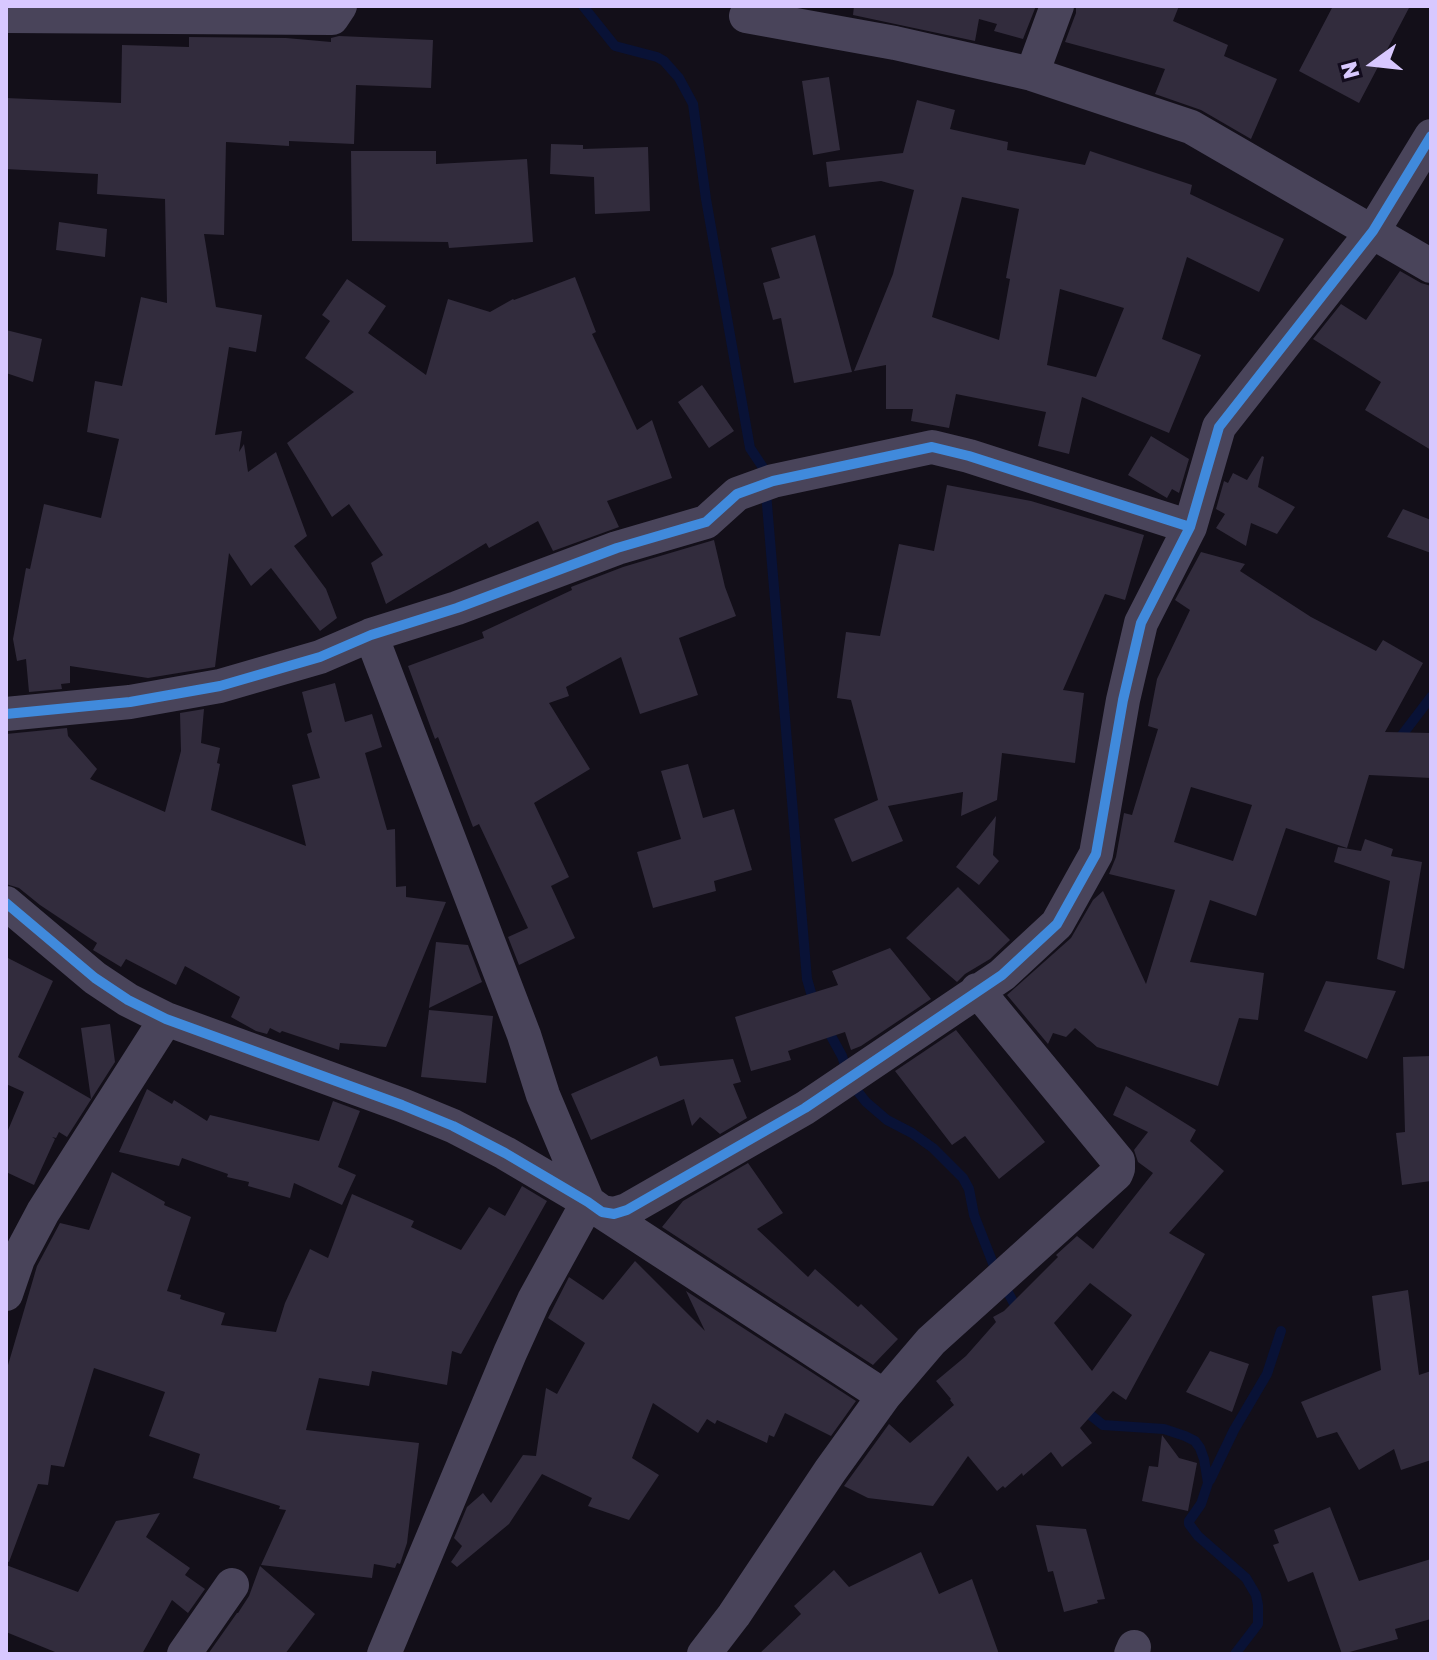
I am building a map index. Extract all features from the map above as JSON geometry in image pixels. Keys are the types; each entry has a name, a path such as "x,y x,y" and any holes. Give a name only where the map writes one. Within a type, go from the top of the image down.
{"street":[{"path":"6,16 332,18 340,6"},
{"path":"1032,74 1057,6"},
{"path":"746,16 895,43 1032,74 1191,127 1431,266"},
{"path":"371,635 524,1035 543,1095 595,1207 614,1214 627,1210 805,1108 1002,975 1057,924 1096,854 1123,700 1141,623 1190,527 1219,427 1373,231 1431,136"},
{"path":"6,714 130,702 220,686 320,657 371,635 457,608 617,548 706,522 737,494 773,481 932,447 1190,527"},
{"path":"6,903 95,978 128,1000 166,1019 402,1105 453,1126 505,1153 595,1207 884,1396"},
{"path":"704,1654 884,1396 931,1341 1116,1174 1118,1161 977,990"},
{"path":"6,1294 18,1259 43,1212 166,1019"},
{"path":"384,1654 534,1300 595,1207"},
{"path":"184,1654 232,1585"}],"building":[{"path":"854,6 1036,6 1023,39 994,31 997,24 979,19 975,41 853,15"},
{"path":"1076,6 1179,6 1173,21 1228,45 1224,56 1277,79 1251,139 1201,110 1155,94 1165,69 1065,42"},
{"path":"1333,6 1410,6 1359,103 1299,71"},
{"path":"189,37 286,38 331,42 331,38 433,40 431,88 356,85 354,144 289,141 289,146 226,142 224,235 204,234 216,307 262,315 256,352 229,347 215,435 242,431 239,452 244,444 248,472 276,452 307,536 294,546 326,589 337,618 320,631 271,568 251,586 229,553 215,667 148,678 70,666 70,683 61,684 62,689 29,692 26,659 17,661 13,639 26,568 30,569 44,504 101,518 119,439 87,432 95,381 122,386 141,297 167,303 165,199 97,194 98,174 6,169 6,98 121,103 122,45 189,47"},
{"path":"829,77 840,150 813,155 802,81"},
{"path":"917,100 955,110 950,129 1008,142 1007,150 1085,165 1090,151 1192,185 1190,194 1284,239 1259,292 1187,257 1162,339 1201,355 1169,433 1082,397 1069,454 1038,446 1046,412 956,394 949,428 911,421 913,409 886,409 886,365 854,371 893,274 914,190 881,181 829,187 826,162 903,153","holes":["962,197 1019,209 1006,278 1010,279 999,340 932,317","1060,289 1124,308 1096,377 1047,365"]},
{"path":"551,144 583,145 583,149 648,147 650,211 595,214 594,177 550,174"},
{"path":"351,151 436,151 436,164 527,159 533,242 449,248 448,242 352,241"},
{"path":"59,222 107,229 105,257 56,250"},
{"path":"815,235 852,372 794,383 781,318 773,320 763,283 780,278 771,248"},
{"path":"1400,271 1431,286 1431,450 1365,410 1381,382 1313,339 1341,304 1366,320"},
{"path":"575,277 596,332 592,334 637,430 652,420 672,478 607,501 619,527 553,551 538,521 489,548 486,543 386,604 371,563 383,555 349,504 332,517 287,443 354,392 305,358 330,321 322,315 347,279 386,306 368,333 426,375 448,299 490,312 513,299"},
{"path":"6,330 42,339 33,382 6,373"},
{"path":"702,385 734,431 709,448 678,402"},
{"path":"1151,436 1189,459 1179,493 1172,489 1167,498 1128,475"},
{"path":"1262,456 1258,487 1295,507 1277,534 1251,523 1246,546 1216,528 1225,514 1216,509 1224,481 1228,483 1233,473 1247,480"},
{"path":"947,485 1031,501 1144,535 1125,600 1105,594 1063,690 1084,693 1075,763 1002,753 997,800 961,816 963,792 888,806 903,841 852,862 834,819 878,800 851,700 837,698 846,632 880,636 899,544 934,551"},
{"path":"1403,509 1431,520 1431,553 1387,537"},
{"path":"714,540 725,587 736,616 679,638 698,695 640,714 621,657 566,687 569,696 549,703 590,769 534,803 569,877 551,886 575,938 519,965 508,937 528,928 479,824 473,827 408,666 484,638 482,632 572,590 571,587 623,567"},
{"path":"1201,552 1245,564 1240,571 1311,617 1376,651 1383,640 1423,663 1385,732 1431,733 1431,778 1369,775 1347,848 1286,828 1256,916 1210,900 1190,962 1264,973 1258,1020 1239,1018 1218,1086 1097,1047 1075,1028 1066,1037 1053,1033 1048,1044 1007,995 1071,938 1093,900 1103,891 1146,984 1175,890 1109,874 1116,857 1124,813 1132,815 1158,729 1148,726 1157,679 1190,610 1175,600","holes":["1191,787 1252,805 1233,861 1174,842"]},
{"path":"335,683 345,722 372,714 382,747 365,753 387,830 395,829 396,887 406,886 406,897 446,902 386,1047 340,1043 339,1050 270,1028 267,1034 256,1031 231,1017 240,997 185,966 176,985 126,959 121,967 93,950 97,943 19,888 6,884 6,734 67,728 68,736 97,769 90,779 165,812 181,751 180,713 204,709 201,743 220,748 211,810 306,846 292,785 320,778 307,734 312,732 302,692"},
{"path":"688,764 703,818 734,809 752,870 714,881 716,891 653,908 637,852 681,839 661,771"},
{"path":"996,816 993,855 999,861 979,885 956,867"},
{"path":"1365,839 1393,849 1391,856 1422,862 1404,969 1377,959 1390,881 1334,862 1338,847 1361,851"},
{"path":"958,887 1010,940 990,959 957,982 906,938"},
{"path":"436,942 468,945 482,982 429,1008"},
{"path":"890,948 931,999 851,1050 845,1032 788,1051 791,1060 751,1071 735,1017 838,985 832,971"},
{"path":"6,957 53,981 18,1057 91,1099 81,1028 110,1024 115,1062 67,1137 59,1132 56,1138 52,1137 55,1139 34,1185 6,1172 6,1135 24,1092 6,1084"},
{"path":"1326,981 1396,991 1367,1059 1304,1031"},
{"path":"429,1010 493,1016 486,1083 421,1077"},
{"path":"956,1030 1045,1142 999,1179 965,1136 952,1145 895,1071"},
{"path":"657,1056 660,1066 733,1059 741,1082 733,1084 747,1118 720,1134 700,1117 692,1126 684,1099 591,1140 571,1094"},
{"path":"1431,1056 1431,1181 1402,1185 1396,1133 1405,1132 1403,1057"},
{"path":"1126,1086 1196,1130 1190,1141 1224,1171 1169,1233 1205,1254 1126,1400 1113,1391 1080,1428 1092,1443 1062,1467 1051,1452 1023,1476 1022,1473 997,1491 968,1456 933,1506 868,1498 844,1486 889,1424 910,1443 954,1405 936,1381 966,1356 996,1322 993,1317 1004,1311 1077,1236 1093,1249 1153,1173 1138,1162 1134,1150 1148,1132 1113,1115","holes":["1090,1283 1132,1315 1092,1371 1054,1323"]},
{"path":"147,1089 172,1104 174,1100 207,1121 210,1115 319,1141 333,1101 360,1111 338,1167 356,1175 342,1205 294,1183 290,1198 248,1186 249,1182 227,1177 228,1174 182,1158 179,1166 119,1152"},
{"path":"748,1163 783,1213 757,1229 808,1277 815,1269 858,1307 861,1304 898,1339 873,1365 662,1227 683,1201"},
{"path":"112,1172 165,1202 164,1205 191,1217 167,1291 181,1295 180,1299 225,1313 221,1325 276,1332 285,1303 310,1249 328,1258 352,1194 414,1221 411,1227 461,1250 489,1207 505,1216 522,1186 547,1201 461,1354 452,1351 447,1385 372,1371 369,1386 319,1378 306,1430 419,1443 407,1543 400,1564 397,1563 395,1568 374,1564 372,1578 261,1565 286,1510 193,1478 200,1454 149,1436 165,1392 94,1368 64,1467 51,1465 48,1485 38,1484 9,1562 6,1561 6,1372 37,1266 60,1223 89,1230"},
{"path":"635,1261 705,1331 686,1291 856,1401 831,1436 785,1413 774,1437 769,1435 767,1443 717,1420 715,1424 707,1419 698,1433 653,1403 632,1458 659,1475 629,1520 588,1506 592,1498 542,1474 509,1524 457,1567 451,1562 462,1546 454,1538 467,1507 483,1493 491,1503 523,1455 536,1456 546,1388 557,1394 585,1343 548,1318 569,1277 603,1300"},
{"path":"1408,1290 1419,1375 1431,1371 1431,1460 1401,1470 1394,1449 1359,1470 1337,1432 1317,1438 1301,1402 1381,1370 1372,1296"},
{"path":"1210,1351 1249,1364 1232,1412 1186,1392"},
{"path":"1162,1435 1179,1458 1197,1463 1188,1511 1142,1501 1149,1466 1158,1467"},
{"path":"1330,1507 1359,1581 1431,1559 1431,1619 1395,1629 1398,1639 1342,1654 1313,1572 1288,1582 1273,1545 1279,1543 1274,1530"},
{"path":"160,1513 146,1537 190,1568 185,1575 205,1589 188,1613 172,1600 142,1654 60,1654 6,1632 6,1565 78,1592 116,1521"},
{"path":"1036,1525 1086,1529 1105,1599 1064,1612 1053,1571 1048,1572"},
{"path":"921,1552 939,1594 972,1579 999,1654 759,1654 801,1614 794,1606 834,1570 849,1587"},
{"path":"260,1566 315,1614 285,1654 208,1654 249,1596"}],"waterway":[{"path":"583,6 615,46 664,61 679,78 693,104 706,199 750,448 764,469 807,979 814,1003"},
{"path":"1396,743 1431,697"},
{"path":"825,1025 842,1056 851,1083 866,1102 887,1120 933,1148 963,1178 994,1266 1019,1313"},
{"path":"1210,1480 1234,1430 1267,1374 1281,1331"},
{"path":"1083,1409 1103,1425 1164,1429 1195,1441 1200,1448 1208,1483 1201,1504 1189,1524 1198,1536 1246,1578 1258,1605 1258,1624 1235,1654"}],"cycle path":[{"path":"6,903 95,978 128,1000 166,1019 453,1126 505,1153 602,1212 614,1214 627,1210 805,1108 1002,975 1057,924 1096,854 1123,700 1141,623 1190,527 1219,427 1373,231 1431,136"},
{"path":"6,714 130,702 220,686 320,657 371,635 457,608 617,548 706,522 737,494 773,481 932,447 1190,527"}]}
